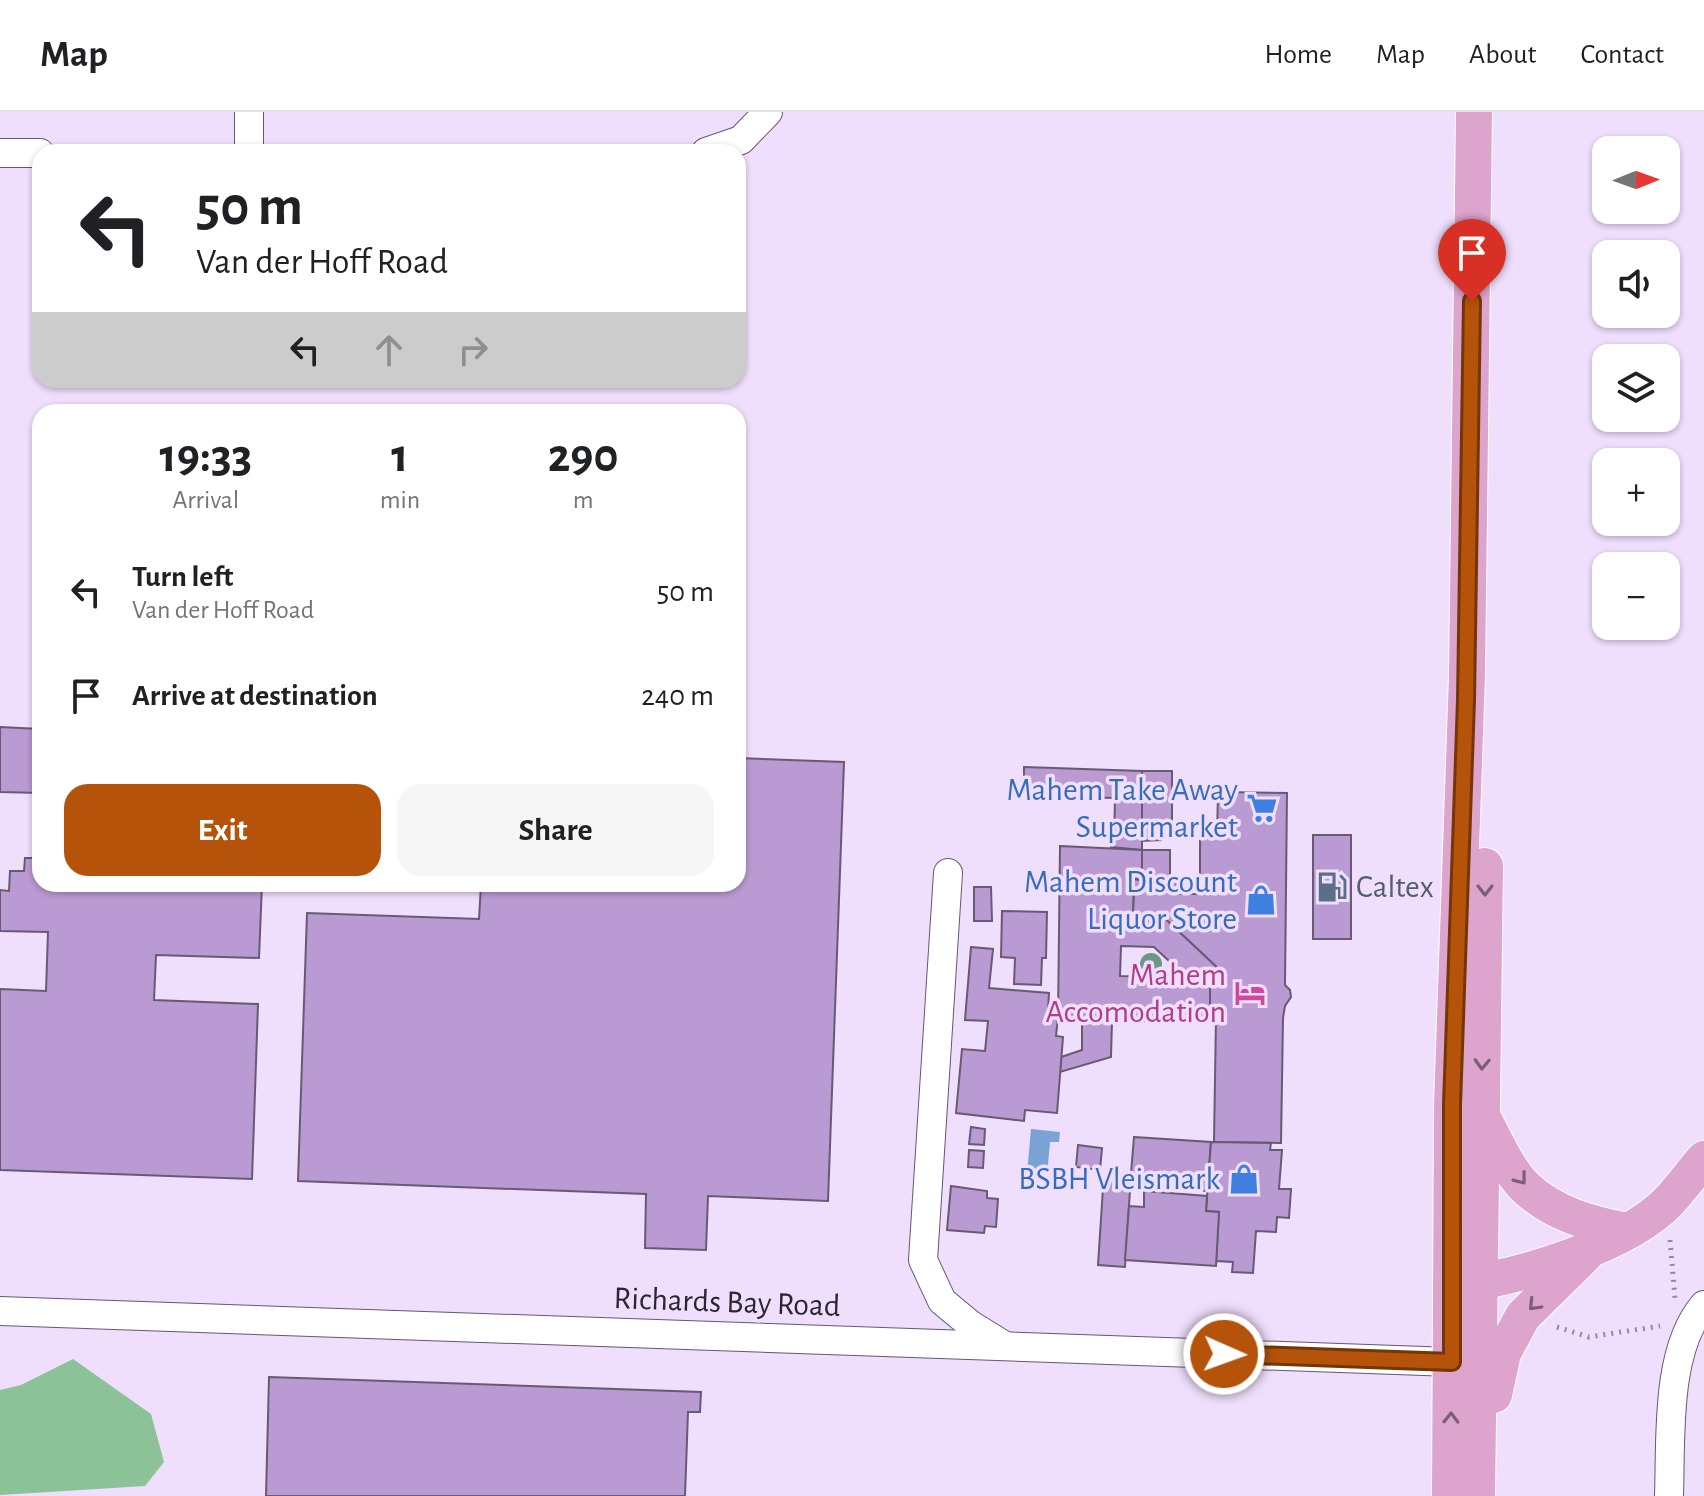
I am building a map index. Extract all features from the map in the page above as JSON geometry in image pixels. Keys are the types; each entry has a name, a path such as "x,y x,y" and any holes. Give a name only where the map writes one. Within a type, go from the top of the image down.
{"main road":[{"path":"1450,1496 1452,1362 1466,1284 1480,1113 1471,999 1467,645 1474,112"},
{"path":"1478,1496 1452,1105 1471,999 1491,112"},
{"path":"1480,1113 1525,1186 1552,1206 1576,1218 1627,1231"},
{"path":"1466,1284 1590,1251 1627,1231 1667,1203 1704,1159"},
{"path":"1478,1496 1503,1353 1523,1316 1590,1251"}],"street":[{"path":"249,112 249,144"},
{"path":"729,144 741,140 768,112"},
{"path":"0,153 32,153"},
{"path":"948,873 923,1260 942,1301 971,1325 1005,1346"},
{"path":"1669,1496 1674,1382 1679,1352 1704,1305"},
{"name":"Richards Bay Road","path":"0,1311 1452,1362"}],"path":[{"path":"1667,1203 1679,1352"},
{"path":"1523,1316 1589,1337 1677,1323"}],"green space":[{"path":"73,1359 151,1414 164,1462 145,1486 0,1495 0,1390 21,1385"}],"water":[{"path":"1031,1129 1060,1132 1059,1142 1050,1142 1047,1176 1027,1174"}],"building":[{"path":"0,727 32,729 32,793 0,792"},
{"path":"746,758 844,762 828,1201 708,1196 706,1250 645,1248 646,1194 298,1181 307,913 479,919 481,892 746,892"},
{"path":"1024,767 1142,771 1142,850 1111,847 1114,843 1115,798 1024,796"},
{"path":"1142,771 1172,771 1172,834 1161,834 1161,840 1142,841"},
{"path":"1218,792 1287,793 1285,985 1291,997 1285,1006 1283,1018 1281,1143 1214,1142 1216,1018 1210,1018 1210,985 1222,972 1160,914 1133,914 1134,879 1142,880 1142,850 1170,850 1170,879 1177,879 1176,894 1200,894 1200,836 1217,836"},
{"name":"Caltex","path":"1313,835 1351,835 1351,939 1313,939"},
{"path":"1060,846 1142,850 1142,880 1134,879 1133,914 1160,914 1222,972 1210,985 1210,1022 1112,1021 1111,1057 1060,1072 1061,1057 1082,1050 1082,1019 1058,1019","holes":["1121,946 1154,947 1186,977 1120,976"]},
{"path":"25,858 32,858 32,892 262,892 259,958 156,955 154,1000 258,1004 252,1179 0,1170 0,989 46,991 48,932 0,931 0,890 9,891 10,871 24,871"},
{"path":"974,887 991,887 992,921 974,921"},
{"path":"1002,911 1047,912 1046,958 1042,958 1041,985 1014,984 1015,958 1001,957"},
{"path":"971,947 993,949 989,988 1049,993 1048,1011 1051,1011 1050,1016 1058,1017 1056,1036 1063,1037 1057,1113 1025,1110 1024,1121 956,1113 962,1049 985,1051 988,1021 965,1020"},
{"path":"971,1127 985,1129 984,1145 969,1144"},
{"path":"1134,1137 1211,1142 1207,1191 1130,1185"},
{"path":"1211,1142 1271,1143 1270,1150 1282,1150 1279,1189 1291,1189 1289,1218 1277,1217 1276,1232 1256,1231 1253,1273 1232,1272 1233,1262 1216,1261 1219,1212 1206,1211"},
{"path":"1078,1145 1102,1148 1100,1170 1076,1167"},
{"path":"969,1150 984,1151 983,1168 968,1167"},
{"path":"1131,1175 1125,1267 1098,1265 1103,1188 1109,1180"},
{"path":"951,1186 987,1191 987,1198 998,1199 996,1227 985,1226 984,1233 947,1230"},
{"path":"1144,1191 1207,1196 1206,1211 1219,1212 1216,1266 1125,1260 1129,1206 1144,1207"},
{"path":"269,1377 701,1392 700,1412 688,1412 685,1496 266,1496"}],"place":[{"name":"Mahem Take Away Supermarket","path":"1262,808"},
{"name":"Caltex","path":"1332,887"},
{"name":"Mahem Discount Liquor Store","path":"1261,900"},
{"name":"Mahem Accomodation","path":"1250,993"},
{"name":"BSBH Vleismark","path":"1244,1179"}],"route":[{"path":"1224,1354 1452,1362 1452,1105 1466,700 1472,301"}]}
